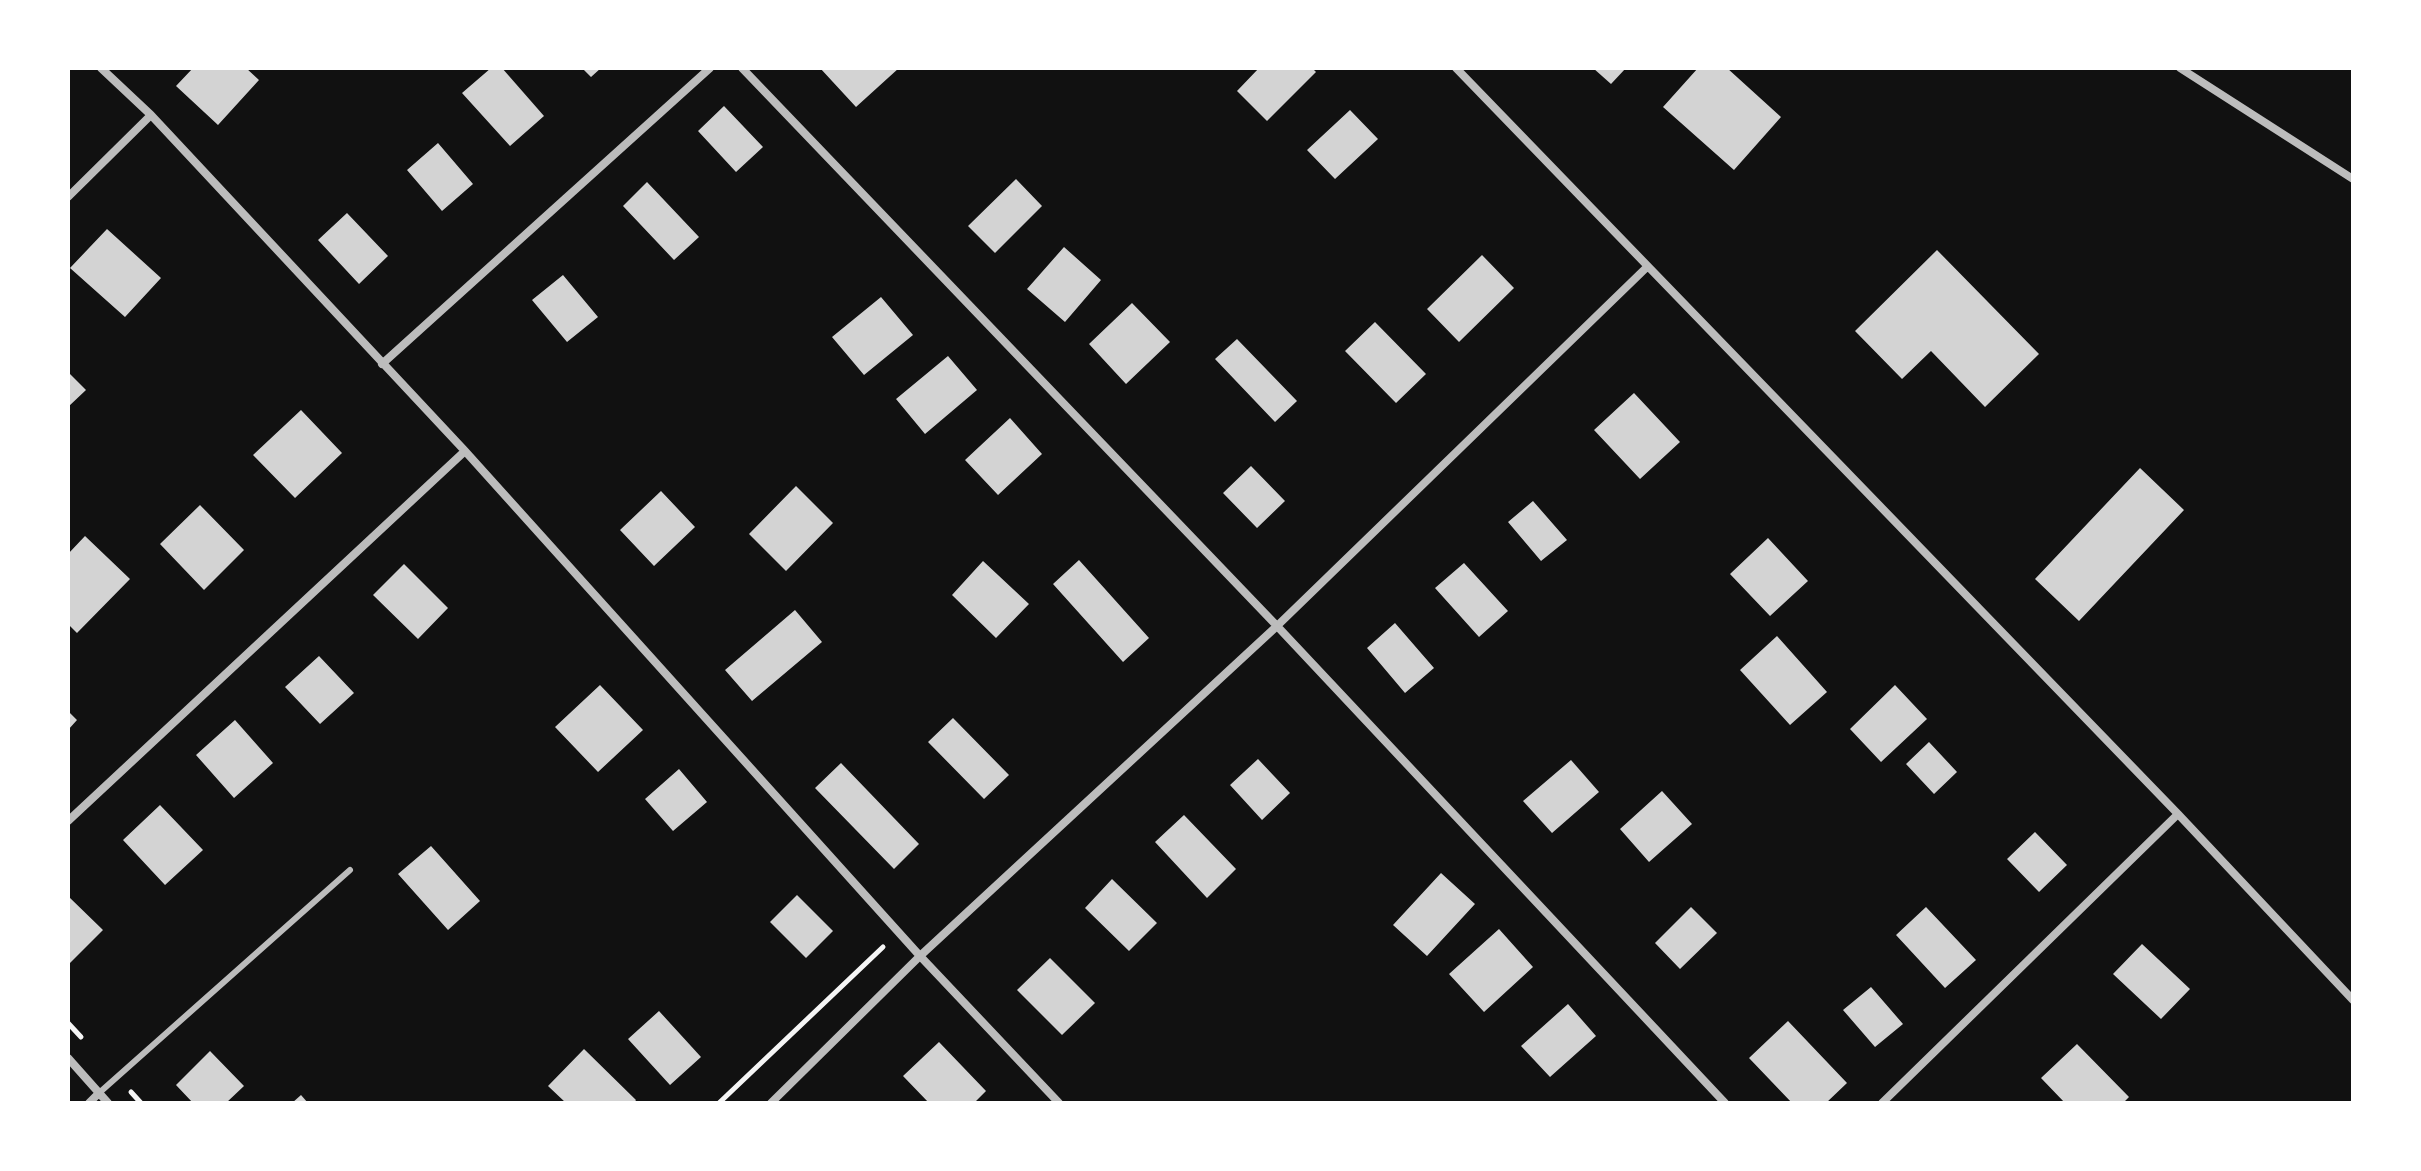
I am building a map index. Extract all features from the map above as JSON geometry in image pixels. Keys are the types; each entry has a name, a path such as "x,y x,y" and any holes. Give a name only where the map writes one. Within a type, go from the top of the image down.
{"street":[{"path":"101,68 151,115 465,451 898,932 1059,1103"},
{"path":"382,364 710,68"},
{"path":"742,68 1277,626 1725,1103"},
{"path":"1456,68 2178,814 2353,1000"},
{"path":"2180,68 2353,179"},
{"path":"68,197 151,115"},
{"path":"771,1103 920,956 1277,626 1647,267"},
{"path":"68,821 465,451"},
{"path":"1882,1103 2178,814"},
{"path":"68,1058 108,1103"},
{"path":"89,1103 99,1093"}],"lane":[{"path":"99,1093 350,870"}],"path":[{"path":"719,1103 898,932"}],"building":[{"path":"193,68 246,68 259,80 218,125 176,86"},
{"path":"491,68 502,68 544,116 510,146 462,93"},
{"path":"582,68 601,68 591,77"},
{"path":"820,68 899,68 856,107"},
{"path":"1259,68 1312,68 1316,72 1267,121 1237,91"},
{"path":"1593,68 1626,68 1611,84"},
{"path":"1698,68 1727,68 1781,117 1734,170 1663,107"},
{"path":"724,106 763,147 736,172 698,131"},
{"path":"1350,110 1378,139 1335,179 1307,150"},
{"path":"438,143 473,184 442,211 407,170"},
{"path":"1016,179 1042,206 995,253 968,226"},
{"path":"647,182 699,237 674,260 623,206"},
{"path":"347,213 388,256 359,284 318,240"},
{"path":"107,229 161,278 125,317 70,268"},
{"path":"1064,247 1101,280 1065,322 1027,289"},
{"path":"1937,250 2039,354 1985,407 1931,351 1902,379 1855,331"},
{"path":"1482,255 1514,288 1459,342 1427,309"},
{"path":"563,275 598,317 567,342 532,300"},
{"path":"881,297 913,335 864,375 832,337"},
{"path":"1132,303 1170,342 1126,384 1089,344"},
{"path":"1375,322 1426,374 1396,403 1345,351"},
{"path":"1237,339 1297,401 1275,422 1215,359"},
{"path":"948,356 977,390 925,434 896,399"},
{"path":"68,372 86,390 68,407"},
{"path":"1634,393 1680,442 1640,479 1594,430"},
{"path":"301,410 342,453 295,498 253,455"},
{"path":"1010,418 1042,454 998,495 965,460"},
{"path":"1251,466 1285,501 1257,528 1223,493"},
{"path":"2140,468 2184,510 2079,621 2035,579"},
{"path":"796,486 833,523 786,571 749,534"},
{"path":"661,491 695,527 654,566 620,530"},
{"path":"1533,501 1567,540 1541,561 1508,522"},
{"path":"200,505 244,550 204,590 160,544"},
{"path":"85,536 130,579 77,633 68,624 68,554"},
{"path":"1768,538 1808,581 1770,616 1730,574"},
{"path":"1079,560 1149,638 1123,662 1053,584"},
{"path":"983,561 1029,604 996,638 952,595"},
{"path":"1464,563 1508,611 1479,637 1435,588"},
{"path":"404,564 448,608 418,639 373,595"},
{"path":"795,610 822,642 752,701 725,670"},
{"path":"1395,623 1434,668 1405,693 1367,648"},
{"path":"1777,636 1827,692 1790,725 1740,670"},
{"path":"319,656 354,693 320,724 285,687"},
{"path":"600,685 643,730 598,772 555,727"},
{"path":"1895,685 1927,719 1881,762 1850,729"},
{"path":"68,711 77,720 68,730"},
{"path":"953,718 1009,775 984,799 928,742"},
{"path":"235,720 273,763 234,798 196,755"},
{"path":"1929,742 1957,772 1934,794 1906,764"},
{"path":"1258,759 1290,793 1262,820 1230,785"},
{"path":"1571,760 1599,792 1552,833 1523,801"},
{"path":"841,763 919,844 894,869 815,788"},
{"path":"679,769 707,802 673,831 645,799"},
{"path":"1662,791 1692,824 1649,862 1620,829"},
{"path":"160,805 203,850 165,885 123,840"},
{"path":"1184,815 1236,869 1207,898 1155,842"},
{"path":"2035,832 2067,865 2039,892 2007,859"},
{"path":"431,846 480,901 448,930 398,874"},
{"path":"1441,873 1475,904 1427,956 1393,925"},
{"path":"1112,879 1157,923 1129,951 1085,908"},
{"path":"797,895 833,931 806,958 770,922"},
{"path":"68,896 103,930 70,963 68,961"},
{"path":"1691,907 1717,933 1680,969 1655,943"},
{"path":"1926,907 1976,960 1945,988 1896,935"},
{"path":"1499,929 1533,967 1484,1012 1449,974"},
{"path":"2142,944 2190,989 2161,1019 2113,974"},
{"path":"1050,958 1095,1003 1062,1035 1017,990"},
{"path":"1871,987 1903,1024 1875,1047 1843,1010"},
{"path":"1568,1004 1596,1036 1550,1077 1521,1046"},
{"path":"659,1011 701,1057 670,1085 628,1039"},
{"path":"1788,1021 1847,1083 1826,1103 1792,1103 1749,1058"},
{"path":"939,1042 986,1091 974,1103 929,1103 903,1076"},
{"path":"2077,1044 2129,1097 2123,1103 2065,1103 2041,1078"},
{"path":"584,1049 636,1100 634,1103 566,1103 548,1086"},
{"path":"210,1051 244,1086 226,1103 193,1103 176,1085"},
{"path":"301,1095 308,1103 292,1103"}]}
